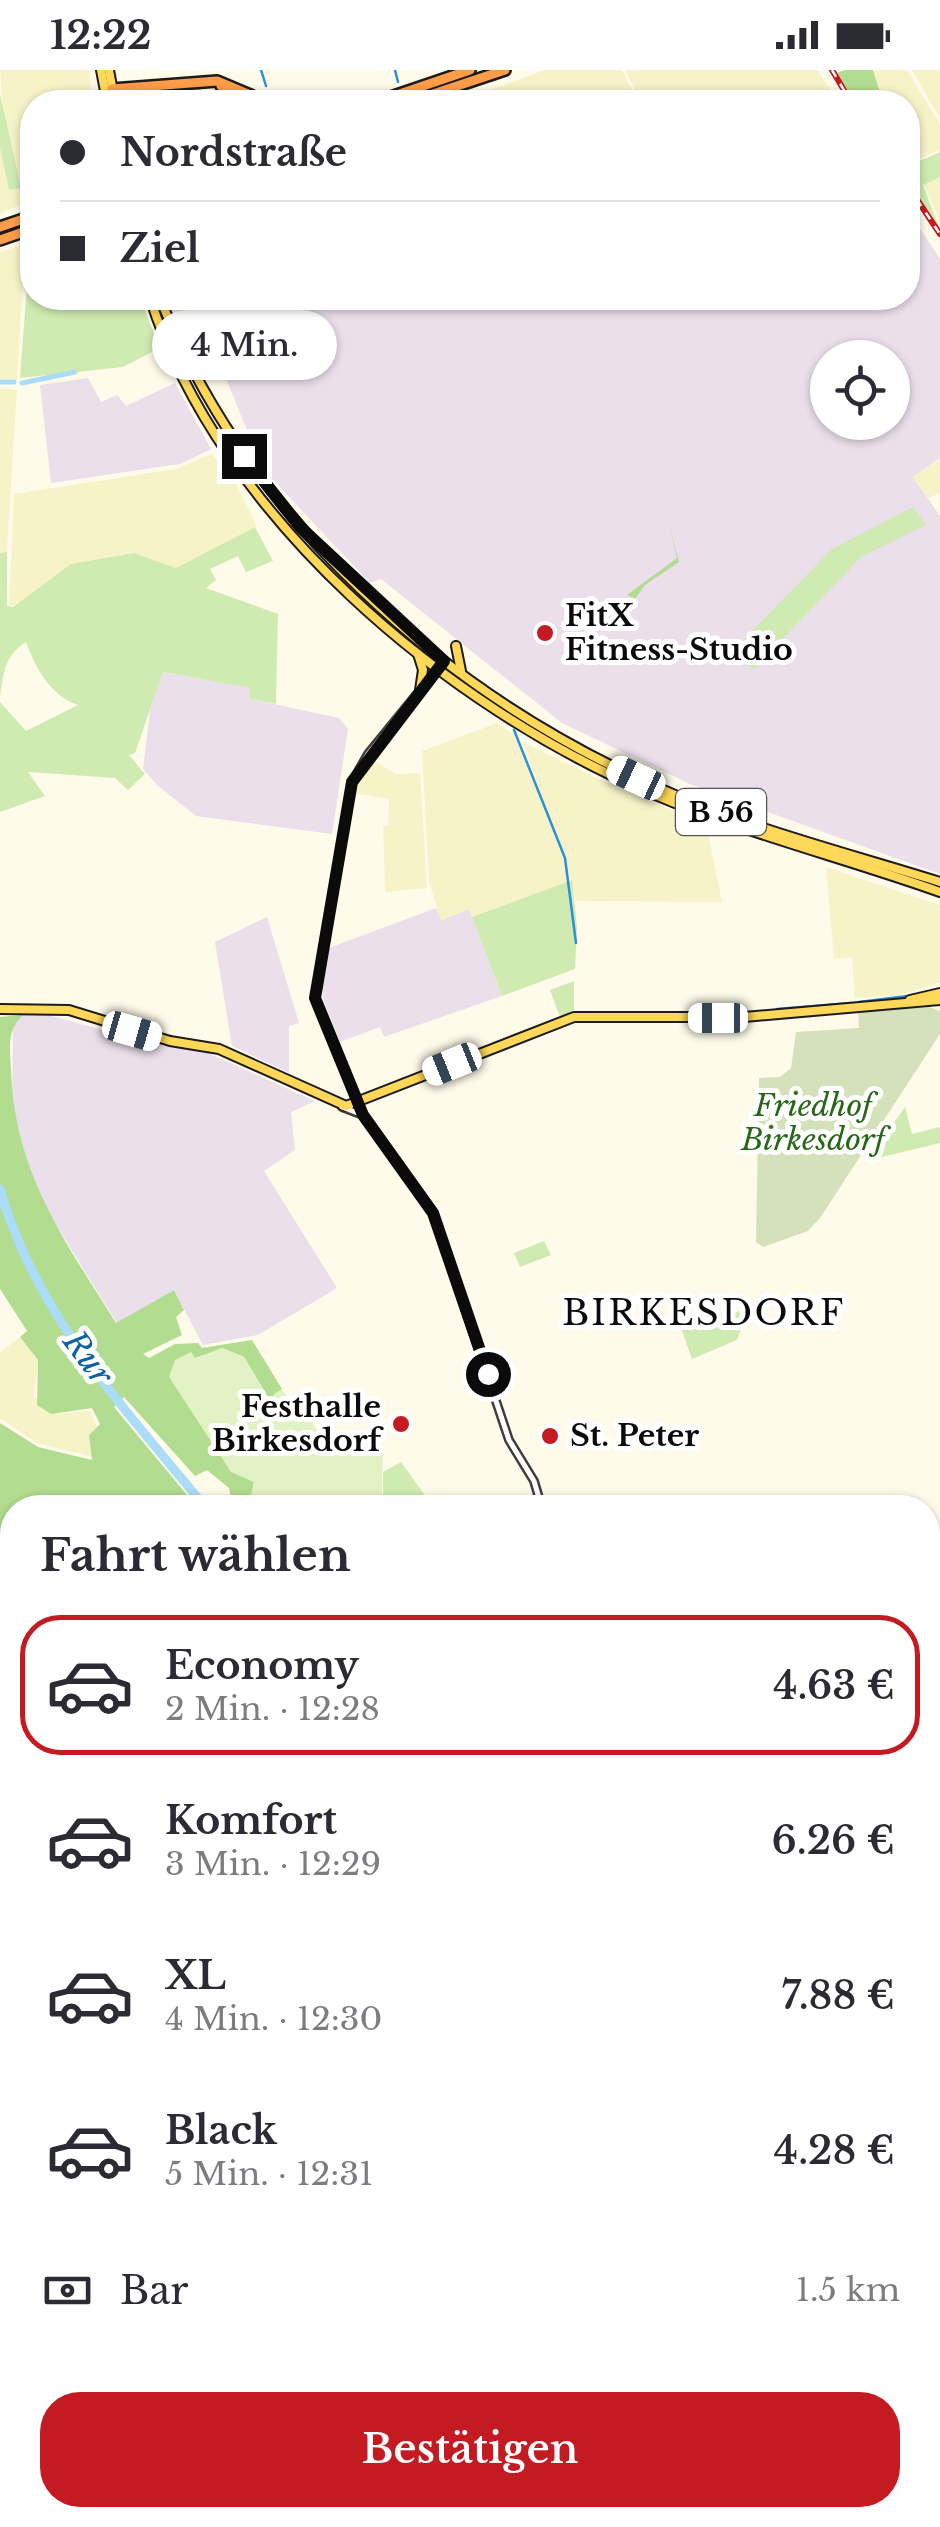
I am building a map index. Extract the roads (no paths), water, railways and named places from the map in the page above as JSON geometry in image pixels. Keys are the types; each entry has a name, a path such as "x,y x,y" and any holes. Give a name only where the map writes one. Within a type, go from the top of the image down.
{"highway":[{"path":"411,90 470,70"},
{"path":"445,90 506,70"},
{"path":"155,90 208,80 242,90"},
{"path":"159,90 214,84 228,90"}],"main road":[{"name":"B 56","path":"155,310 185,383 245,474 321,563 418,654 464,675 554,736 656,787 940,882"},
{"name":"B 56","path":"166,310 196,382 271,492 338,565 441,665 551,744 651,794 721,821 940,892"},
{"path":"456,646 464,675"},
{"path":"418,654 423,670 420,690"},
{"path":"1,1009 69,1010 170,1041 219,1049 340,1105 357,1102 574,1017 744,1017 940,997"}],"street":[{"path":"441,665 352,782 327,906 315,998 363,1115 433,1213 509,1440 539,1495"},
{"path":"340,1105 363,1115"}],"waterway":[{"path":"261,70 266,86"},
{"path":"395,70 398,82"},
{"path":"22,383 75,372"},
{"path":"0,382 14,382"},
{"path":"514,730 565,858 576,943"},
{"path":"859,1002 915,995"},
{"path":"777,1009 851,1003"},
{"name":"Rur","path":"0,1189 16,1235 59,1319 115,1397 195,1495"}],"railway":[{"path":"832,70 844,90"},
{"path":"920,204 940,234"}],"place":[{"name":"FitX Fitness-Studio","path":"545,633"},
{"name":"Festhalle Birkesdorf","path":"401,1424"},
{"name":"St. Peter","path":"550,1436"}],"district":[{"name":"BIRKESDORF","path":"704,1313"}],"park label":[{"name":"Friedhof Birkesdorf","path":"813,1123"}]}
